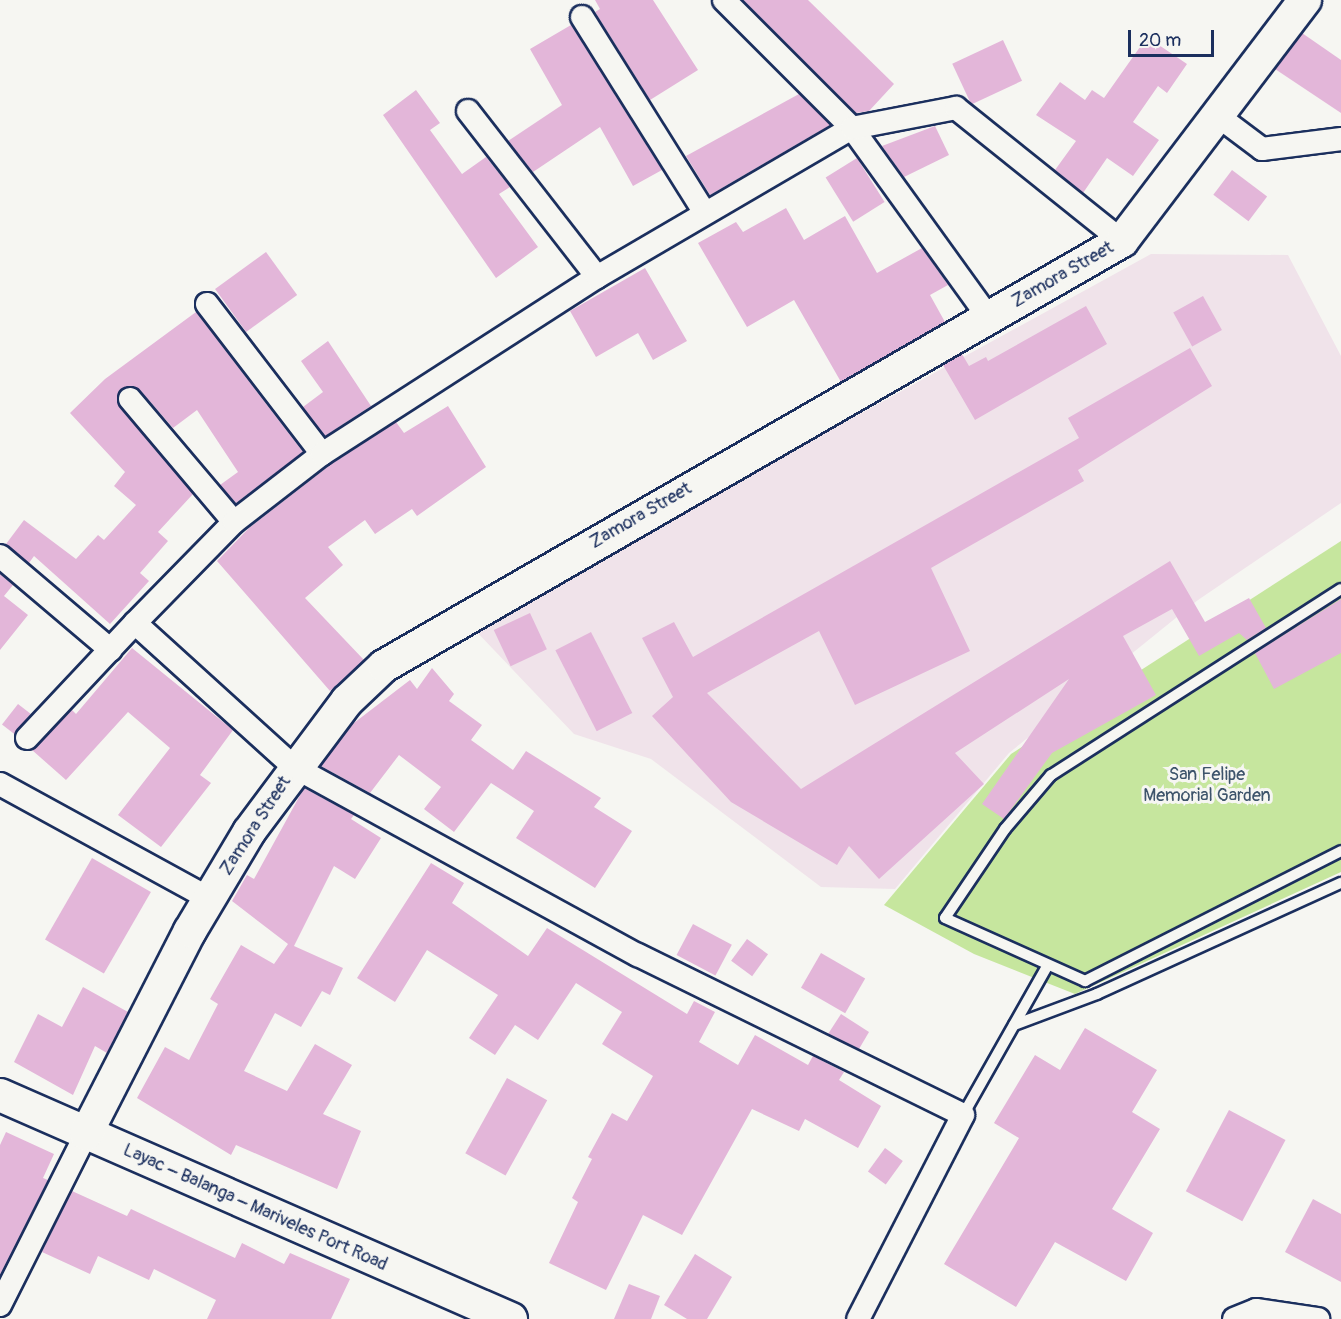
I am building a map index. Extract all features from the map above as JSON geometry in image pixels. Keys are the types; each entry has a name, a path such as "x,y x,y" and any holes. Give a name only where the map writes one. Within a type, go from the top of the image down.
{"street":[{"path":"724,0 852,128 989,318"},
{"name":"Zamora Street","path":"86,1134 210,899 294,767 347,701 425,638 1122,241 1305,0"},
{"path":"582,17 705,213"},
{"path":"27,738 234,522 322,454 597,277 852,128 956,108 1122,241"},
{"path":"468,111 597,277"},
{"path":"1218,116 1263,149 1341,139"},
{"path":"207,304 322,454"},
{"path":"130,399 234,522"},
{"path":"0,556 111,650"},
{"path":"135,623 294,767 638,955 963,1115 858,1319"},
{"path":"0,784 210,899"},
{"name":"Layac – Balanga – Mariveles Port Road","path":"0,1095 511,1319"},
{"path":"0,1305 86,1134"},
{"path":"1234,1319 1257,1310 1318,1319"}],"lane":[{"path":"1341,589 1051,775 1005,829 945,918 1085,981 1341,851"},
{"path":"1014,1025 1097,994 1341,883"},
{"path":"963,1115 1048,965"}],"shaded area":[{"path":"1151,254 1288,255 1341,356 1341,503 1198,600 1009,753 895,889 821,887 651,759 574,734 472,627"}],"green space":[{"name":"San Felipe Memorial Garden","path":"1341,541 1341,872 1075,994 974,954 884,905 1011,754"}],"building":[{"path":"595,0 653,0 698,70 650,100 595,12 600,9"},
{"path":"743,0 808,0 894,84 869,111 856,113"},
{"path":"571,25 662,170 633,186 600,127 533,172 508,141 562,105 530,49"},
{"path":"1302,33 1341,60 1341,113 1275,69"},
{"path":"1147,37 1187,64 1167,93 1158,86 1133,122 1159,140 1133,176 1107,158 1083,193 1055,170 1076,141 1036,115 1060,82 1085,100 1092,90 1104,98"},
{"path":"1003,40 1022,81 971,104 952,64"},
{"path":"416,90 440,123 430,130 462,174 486,157 510,187 499,194 538,247 496,278 383,115"},
{"path":"799,94 830,125 710,195 686,156"},
{"path":"935,126 949,155 904,177 882,146"},
{"path":"857,158 885,202 853,222 826,178"},
{"path":"1232,170 1267,196 1248,221 1213,195"},
{"path":"786,208 804,240 845,216 877,273 922,248 948,285 930,295 945,322 841,382 794,300 747,327 698,243 736,222 743,232"},
{"path":"266,252 297,295 246,332 215,289"},
{"path":"645,268 687,341 653,360 638,333 596,357 570,311"},
{"path":"1203,296 1222,330 1192,347 1173,312"},
{"path":"1086,306 1107,344 975,420 943,365 962,354 969,366 986,357 988,361"},
{"path":"196,312 303,452 236,503 220,485 238,472 197,410 173,428 140,390 121,389 120,408 193,494 158,532 168,541 140,573 149,581 110,624 34,556 29,563 6,544 24,520 76,559 98,535 104,540 136,505 114,486 125,472 70,413 105,379"},
{"path":"328,341 371,406 325,436 303,407 323,392 301,361"},
{"path":"1190,348 1212,386 1078,470 1084,481 931,568 970,651 855,705 819,631 707,693 801,789 1170,561 1205,622 1249,598 1266,628 1247,640 1239,633 1199,656 1172,609 1123,636 1156,695 1052,753 1004,819 982,804 1069,679 955,753 984,784 879,879 849,846 837,865 731,802 652,716 673,697 642,638 674,622 693,657 1079,438 1068,418"},
{"path":"448,406 486,467 417,516 412,509 375,534 365,520 328,547 343,565 305,598 364,660 330,691 217,561 249,528 330,465 396,422 404,433"},
{"path":"0,574 13,585 4,596 28,615 0,650"},
{"path":"1341,599 1341,653 1274,689 1255,653"},
{"path":"530,613 547,649 511,666 494,630"},
{"path":"591,632 632,713 597,731 555,650"},
{"path":"132,648 233,730 200,775 211,783 161,847 118,815 170,748 128,712 66,780 32,750 72,710 76,714"},
{"path":"432,668 454,694 449,701 482,725 471,740 513,770 526,751 601,798 594,807 632,831 595,888 516,838 534,811 491,783 454,832 424,809 441,787 399,755 370,793 321,766 350,726 410,680 417,689"},
{"path":"18,704 31,714 15,734 2,724"},
{"path":"304,788 354,815 351,819 381,838 355,879 334,866 294,946 343,968 330,995 322,991 301,1027 275,1013 244,1071 287,1091 315,1044 352,1065 323,1114 361,1131 337,1189 236,1145 231,1155 137,1098 165,1047 189,1060 218,1004 210,999 241,945 274,964 288,944 232,901 247,875 254,879"},
{"path":"92,858 151,892 104,973 45,939"},
{"path":"431,863 464,883 452,903 528,956 547,928 687,1014 694,1001 715,1012 699,1042 738,1065 755,1035 808,1065 813,1056 844,1072 839,1080 881,1106 858,1148 805,1119 799,1131 752,1109 682,1235 643,1215 606,1290 549,1263 578,1202 572,1198 592,1159 588,1157 612,1113 627,1121 653,1076 602,1044 622,1012 576,983 538,1040 515,1025 495,1055 469,1038 498,995 427,950 395,1002 357,978"},
{"path":"693,924 732,945 715,976 677,955"},
{"path":"747,939 768,954 752,976 731,961"},
{"path":"821,953 865,978 845,1013 801,988"},
{"path":"83,987 128,1012 107,1053 95,1046 73,1095 14,1062 38,1014 62,1027"},
{"path":"841,1014 869,1032 859,1049 828,1034"},
{"path":"1085,1028 1157,1070 1132,1112 1160,1129 1112,1209 1153,1233 1126,1281 1055,1242 1016,1307 944,1264 1019,1138 994,1123 1035,1055 1060,1070"},
{"path":"507,1078 547,1100 506,1176 465,1153"},
{"path":"1229,1110 1286,1140 1242,1221 1186,1191"},
{"path":"6,1132 54,1154 43,1178 48,1180 0,1275 0,1145"},
{"path":"885,1148 903,1161 886,1184 868,1171"},
{"path":"72,1191 127,1216 131,1209 235,1258 242,1243 284,1264 290,1253 350,1279 331,1319 207,1319 216,1300 154,1269 149,1280 98,1256 90,1274 42,1252"},
{"path":"1313,1199 1341,1214 1341,1282 1285,1252"},
{"path":"695,1254 732,1277 707,1319 687,1319 664,1305"},
{"path":"629,1284 660,1296 651,1319 614,1319"}]}
